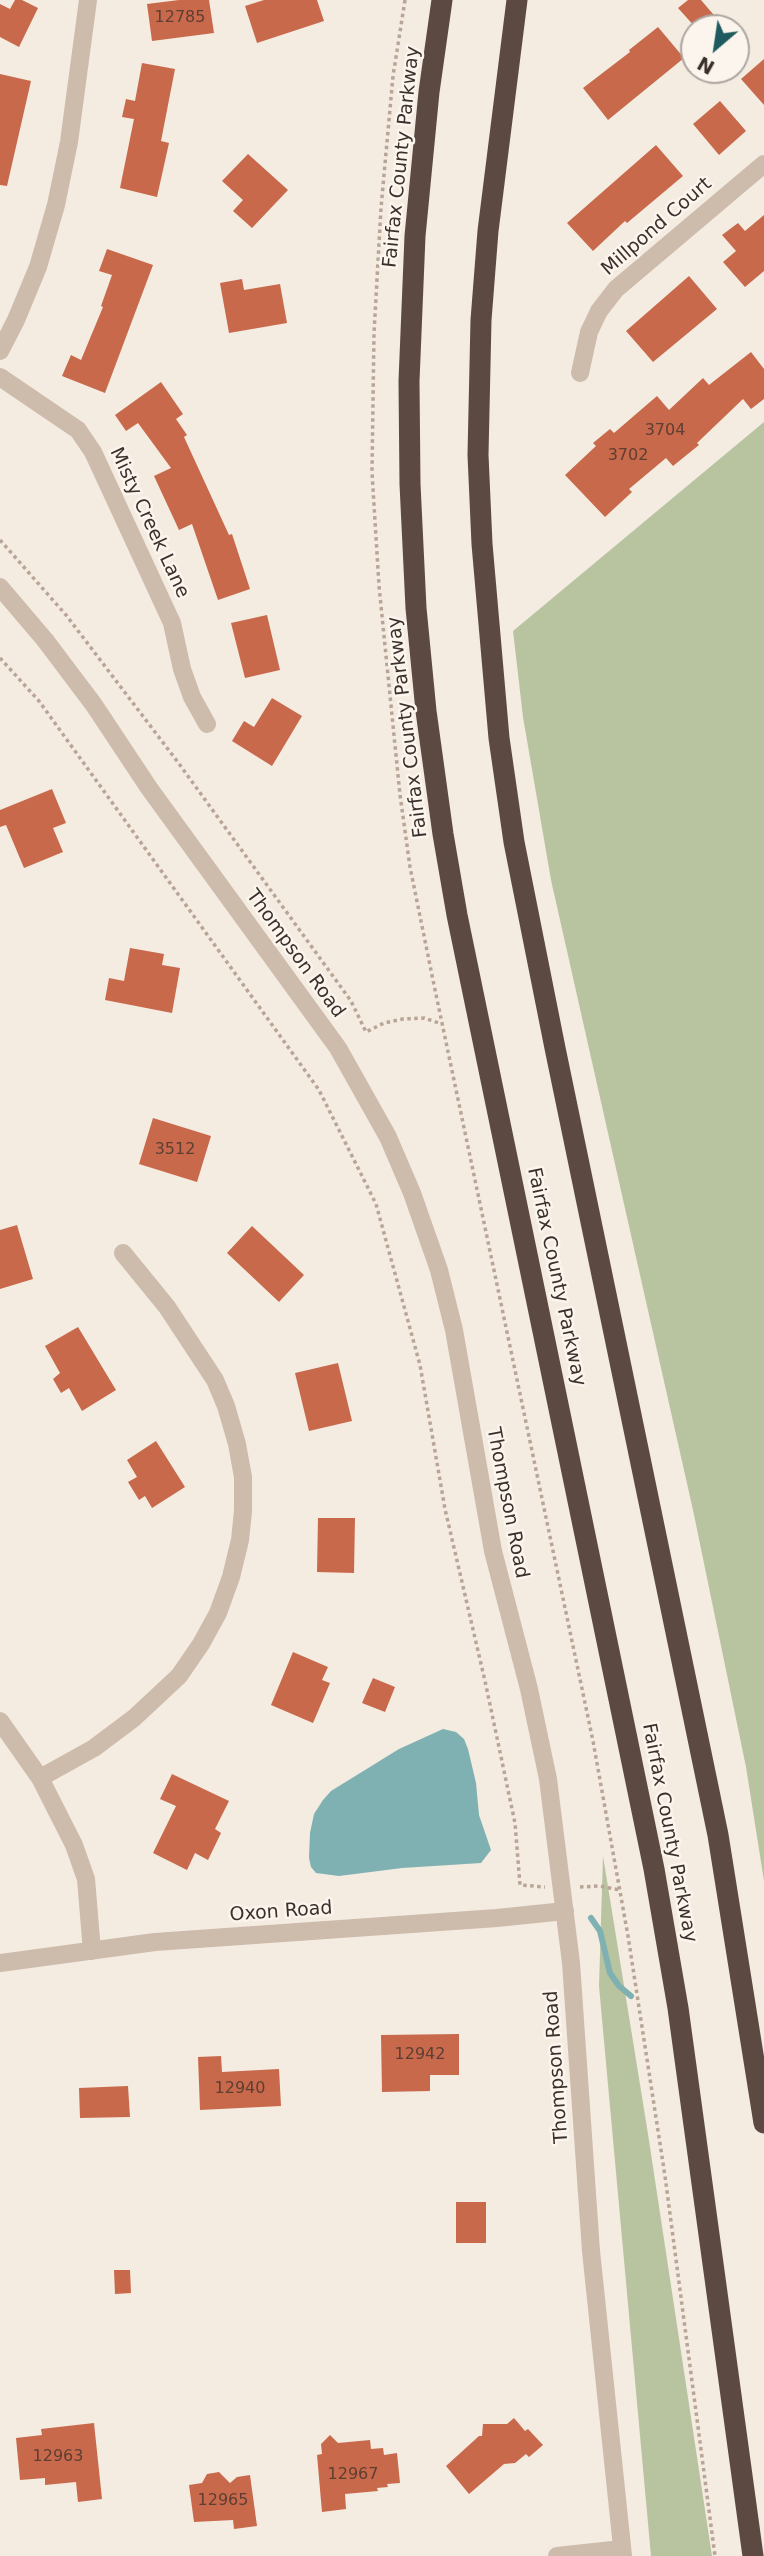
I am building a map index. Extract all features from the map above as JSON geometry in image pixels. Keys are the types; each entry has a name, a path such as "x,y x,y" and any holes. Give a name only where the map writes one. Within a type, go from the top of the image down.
{"highway":[{"name":"Fairfax County Parkway","path":"442,0 429,92 415,236 410,381 410,484 416,608 426,711 443,834 460,929 654,1869 678,2008 753,2556"},
{"path":"517,0 488,231 481,320 478,455 482,544 499,738 514,842 552,1034 718,1835 764,2123"}],"street":[{"path":"0,351 38,267 56,205 69,142 88,0"},
{"name":"Millpond Court","path":"580,373 589,332 599,311 616,289 764,164"},
{"name":"Misty Creek Lane","path":"0,377 78,430 93,452 172,623 185,678 207,724"},
{"name":"Thompson Road","path":"0,587 45,640 94,705 149,788 338,1048 398,1159 439,1270 454,1330 493,1551 529,1689 548,1779 565,1911 592,2251 622,2552"},
{"path":"40,1778 94,1748 134,1718 179,1676 218,1613 240,1540 243,1477 226,1406 215,1380 167,1307 123,1253"},
{"path":"0,1721 40,1778 68,1830 86,1879 92,1951"},
{"name":"Oxon Road","path":"0,1962 155,1942 565,1911"},
{"path":"557,2556 622,2552"}],"path":[{"path":"0,540 66,615 177,761 351,1000 366,1032 403,1018 424,1018 442,1024"},
{"path":"0,658 39,701 288,1044 327,1103 376,1205 420,1365 445,1509 515,1823 520,1885"}],"green space":[{"path":"764,422 764,1881 746,1767 693,1510 551,880 523,717 513,631"},
{"path":"603,1856 712,2556 651,2556 599,1986"}],"water":[{"path":"443,1729 456,1732 464,1739 468,1749 476,1783 479,1815 491,1850 481,1863 402,1868 339,1876 316,1873 309,1858 310,1833 314,1814 323,1800 331,1791 399,1749"}],"building":[{"path":"15,0 22,0 38,8 19,47 0,37 0,4 10,9"},
{"path":"209,0 214,33 152,41 147,4"},
{"path":"264,0 317,0 324,21 257,43 245,6"},
{"path":"688,0 701,0 713,14 683,14 678,8"},
{"path":"658,27 680,53 680,61 608,120 583,88 630,52 629,50"},
{"path":"764,59 764,105 745,84 750,84 750,71"},
{"path":"142,63 175,69 161,141 169,143 157,197 120,188 134,119 122,117 126,99 135,101"},
{"path":"0,74 31,81 7,186 0,185"},
{"path":"720,101 746,131 719,155 693,124"},
{"path":"656,145 683,176 627,223 625,221 593,251 567,223"},
{"path":"248,154 288,190 252,228 233,211 243,200 222,181"},
{"path":"764,215 764,271 745,287 723,262 736,251 722,235 738,223 745,231"},
{"path":"107,249 153,265 105,393 62,376 71,355 81,360 103,307 101,306 112,275 99,271"},
{"path":"689,276 717,309 653,362 626,331"},
{"path":"242,279 244,290 280,284 287,323 229,333 220,283"},
{"path":"751,352 764,369 764,399 751,409 743,399 697,443 699,445 673,466 666,458 629,489 632,492 605,517 565,475 596,446 593,443 610,429 614,433 657,396 669,410 703,378 709,385"},
{"path":"161,382 183,414 176,419 187,435 184,437 229,535 232,534 250,589 218,600 192,524 179,530 154,476 171,468 138,423 126,431 115,415"},
{"path":"267,615 280,670 245,678 231,623"},
{"path":"272,698 302,716 272,766 232,741 244,721 254,727"},
{"path":"52,789 66,823 53,828 63,852 24,868 6,825 0,827 0,810"},
{"path":"130,948 164,954 162,965 180,968 172,1013 105,1000 109,978 124,981"},
{"path":"153,1118 211,1136 197,1182 139,1164"},
{"path":"17,1225 33,1279 0,1289 0,1230"},
{"path":"252,1226 304,1275 279,1302 227,1253"},
{"path":"78,1327 116,1390 82,1411 69,1388 61,1393 53,1379 60,1373 45,1346"},
{"path":"338,1363 352,1421 309,1431 295,1373"},
{"path":"156,1441 185,1487 152,1508 145,1496 139,1500 128,1482 137,1477 127,1460"},
{"path":"318,1518 355,1518 354,1573 317,1572"},
{"path":"293,1652 328,1667 322,1680 330,1683 313,1723 271,1705"},
{"path":"373,1678 395,1687 385,1712 362,1703"},
{"path":"172,1774 229,1801 215,1829 221,1833 208,1860 195,1853 187,1870 153,1853 176,1806 160,1799"},
{"path":"459,2034 459,2075 430,2075 430,2091 382,2092 381,2035"},
{"path":"221,2056 222,2072 279,2069 281,2106 200,2110 198,2057"},
{"path":"128,2086 130,2117 80,2118 79,2088"},
{"path":"456,2202 486,2202 486,2243 456,2243"},
{"path":"114,2270 130,2270 131,2293 115,2294"},
{"path":"514,2418 543,2445 529,2457 526,2454 515,2463 504,2464 469,2494 446,2466 482,2436 483,2424 507,2424"},
{"path":"94,2423 102,2499 78,2502 76,2482 45,2485 45,2478 20,2480 16,2438 42,2435 41,2429"},
{"path":"330,2435 338,2443 370,2440 371,2449 383,2448 384,2455 397,2453 400,2483 387,2484 388,2487 377,2488 378,2491 345,2494 346,2509 322,2512 317,2455 322,2454 321,2444"},
{"path":"219,2472 230,2483 237,2477 250,2475 257,2526 234,2529 233,2520 194,2522 189,2485 202,2483 207,2474"}],"waterway":[{"path":"591,1918 600,1931 610,1973 619,1986 631,1996"}]}
